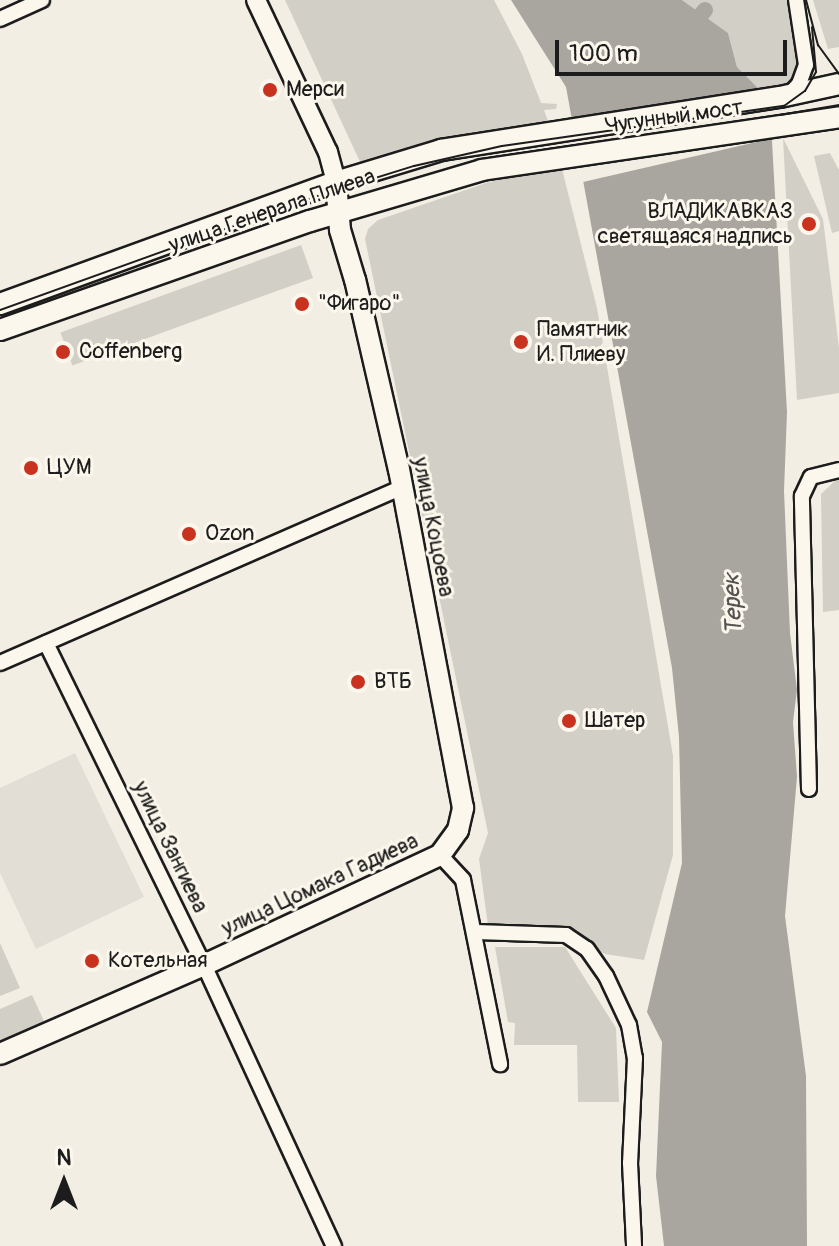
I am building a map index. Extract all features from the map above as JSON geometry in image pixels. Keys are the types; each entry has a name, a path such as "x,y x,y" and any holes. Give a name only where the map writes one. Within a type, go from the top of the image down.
{"main road":[{"name":"Чугунный мост","path":"558,130 784,96 839,84"},
{"name":"Чугунный мост","path":"564,158 839,117"},
{"name":"улица Генерала Плиева","path":"0,304 336,182 441,150 558,130"},
{"name":"улица Генерала Плиева","path":"0,330 339,212 482,170 564,158"},
{"name":"улица Коцоева","path":"336,182 340,230 355,280 402,487 463,808 458,830 440,855"},
{"name":"улица Цомака Гадиева","path":"0,1054 204,965 440,855"}],"street":[{"path":"0,19 42,0"},
{"name":"улица Коцоева","path":"256,0 328,152 336,182"},
{"path":"784,96 799,84 807,54 796,0"},
{"path":"809,789 802,496 811,477 839,470"},
{"path":"0,663 402,487"},
{"name":"улица Зангиева","path":"46,643 204,965 334,1246"},
{"path":"440,855 463,880 476,932 500,1064"},
{"path":"476,932 566,935 587,949 606,976 629,1025 635,1058 630,1163 634,1246"}],"shaded area":[{"path":"285,0 494,0 522,54 541,103 557,104 556,109 544,110 549,124 473,132 361,164"},
{"path":"682,0 788,0 798,62 791,85 760,90 737,67 728,33"},
{"path":"813,0 839,0 839,47 828,49"},
{"path":"783,138 823,219 839,348 839,393 797,400"},
{"path":"830,153 839,170 839,231 832,233 814,156"},
{"path":"561,165 597,308 673,756 673,855 644,960 605,954 556,927 488,926 479,859 488,833 365,239 368,229 378,220 486,183"},
{"path":"301,245 313,278 72,365 60,333"},
{"path":"839,477 839,610 823,612 821,494"},
{"path":"75,753 144,897 36,949 0,873 0,788"},
{"path":"0,943 20,988 0,996"},
{"path":"495,947 565,947 616,1028 619,1102 578,1102 577,1045 514,1045 515,1023 508,1022"},
{"path":"32,995 44,1021 0,1042 0,1009"}],"water":[{"name":"Терек","path":"511,0 682,0 728,33 737,67 760,90 772,141 787,412 784,491 790,633 797,690 793,722 797,777 785,916 806,1076 807,1246 664,1246 656,1176 662,1042 647,1012 682,863 679,737 672,668 566,87"}],"pier":[{"path":"764,91 775,138 581,183 570,136"}],"waterway":[{"path":"688,31 705,10"}],"tram line":[{"path":"806,0 818,45 839,74"},
{"path":"0,310 311,198 414,166 502,146 784,106 805,91 816,72 812,27"},
{"path":"780,115 839,105"}],"place":[{"name":"Мерси","path":"270,90"},
{"name":"ВЛАДИКАВКАЗ светящаяся надпись","path":"809,224"},
{"name":"\"Фигаро\"","path":"302,304"},
{"name":"Памятник И. Плиеву","path":"521,342"},
{"name":"Coffenberg","path":"63,352"},
{"name":"ЦУМ","path":"31,468"},
{"name":"Ozon","path":"189,534"},
{"name":"ВТБ","path":"358,682"},
{"name":"Шатер","path":"569,721"},
{"name":"Котельная","path":"92,961"}]}
